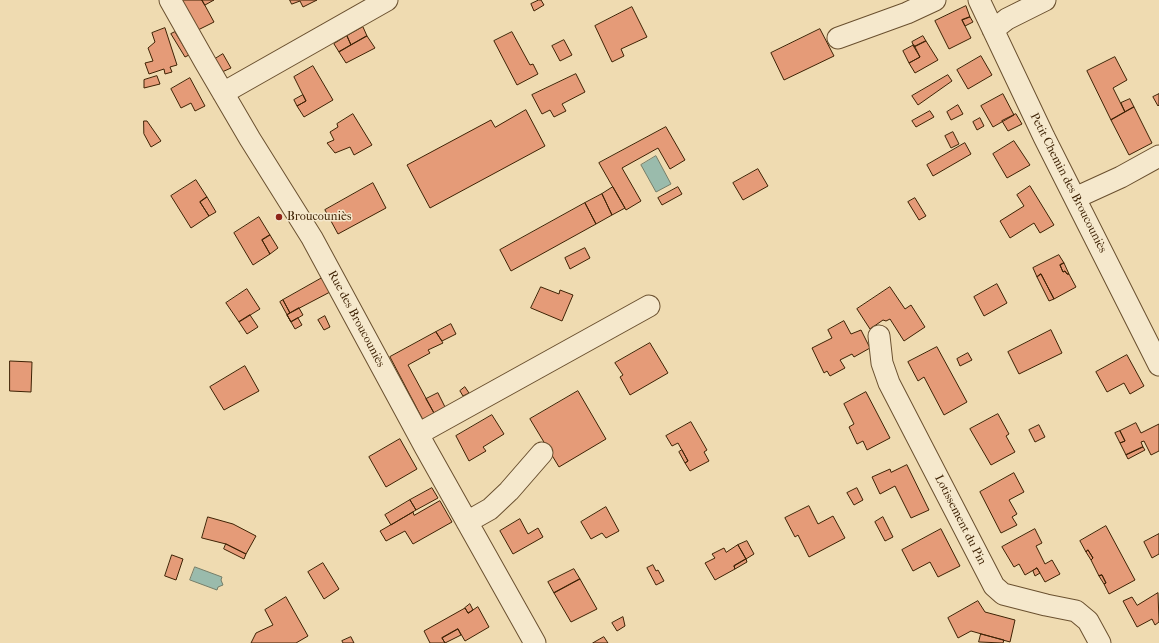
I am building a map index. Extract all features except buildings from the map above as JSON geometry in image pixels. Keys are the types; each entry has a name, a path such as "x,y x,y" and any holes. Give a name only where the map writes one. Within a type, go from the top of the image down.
{"street":[{"name":"Rue des Broucouniès","path":"170,0 223,93 312,238 418,434 535,643"},
{"path":"223,93 387,0"},
{"path":"838,38 907,13 935,0"},
{"name":"Petit Chemin des Broucouniès","path":"979,0 992,30 1159,365"},
{"path":"992,30 1007,19 1045,0"},
{"path":"1075,198 1121,177 1159,156"},
{"path":"418,434 649,306"},
{"name":"Lotissement du Pin","path":"879,336 882,363 889,383 994,586 1002,594 1076,611 1088,621 1100,643"},
{"path":"468,522 490,509 509,491 542,453"}],"shaded area":[{"path":"656,156 671,184 656,192 641,165"},
{"path":"195,567 222,577 221,580 223,585 218,587 217,590 190,580"}],"place":[{"name":"Broucouniès","path":"279,217"}]}
